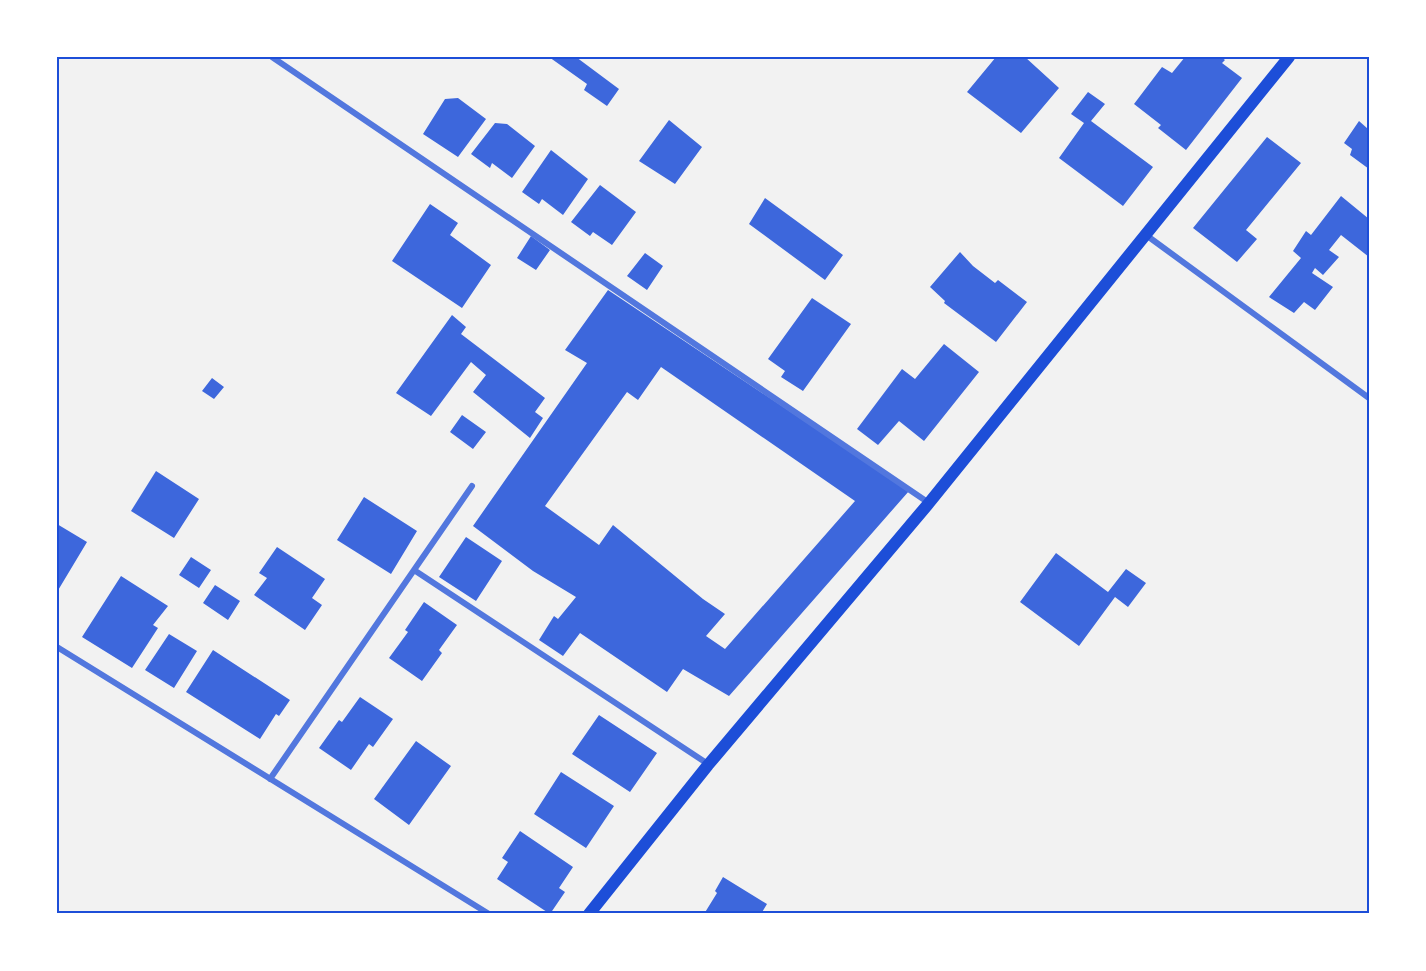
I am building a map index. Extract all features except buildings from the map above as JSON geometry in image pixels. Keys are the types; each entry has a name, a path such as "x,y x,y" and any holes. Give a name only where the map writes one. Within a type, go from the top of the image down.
{"main road":[{"path":"589,914 708,765 930,503 1289,57"}],"street":[{"path":"272,57 930,503"},
{"path":"1146,236 1369,398"},
{"path":"270,779 472,486"},
{"path":"414,570 708,765"},
{"path":"57,647 489,914"}]}
